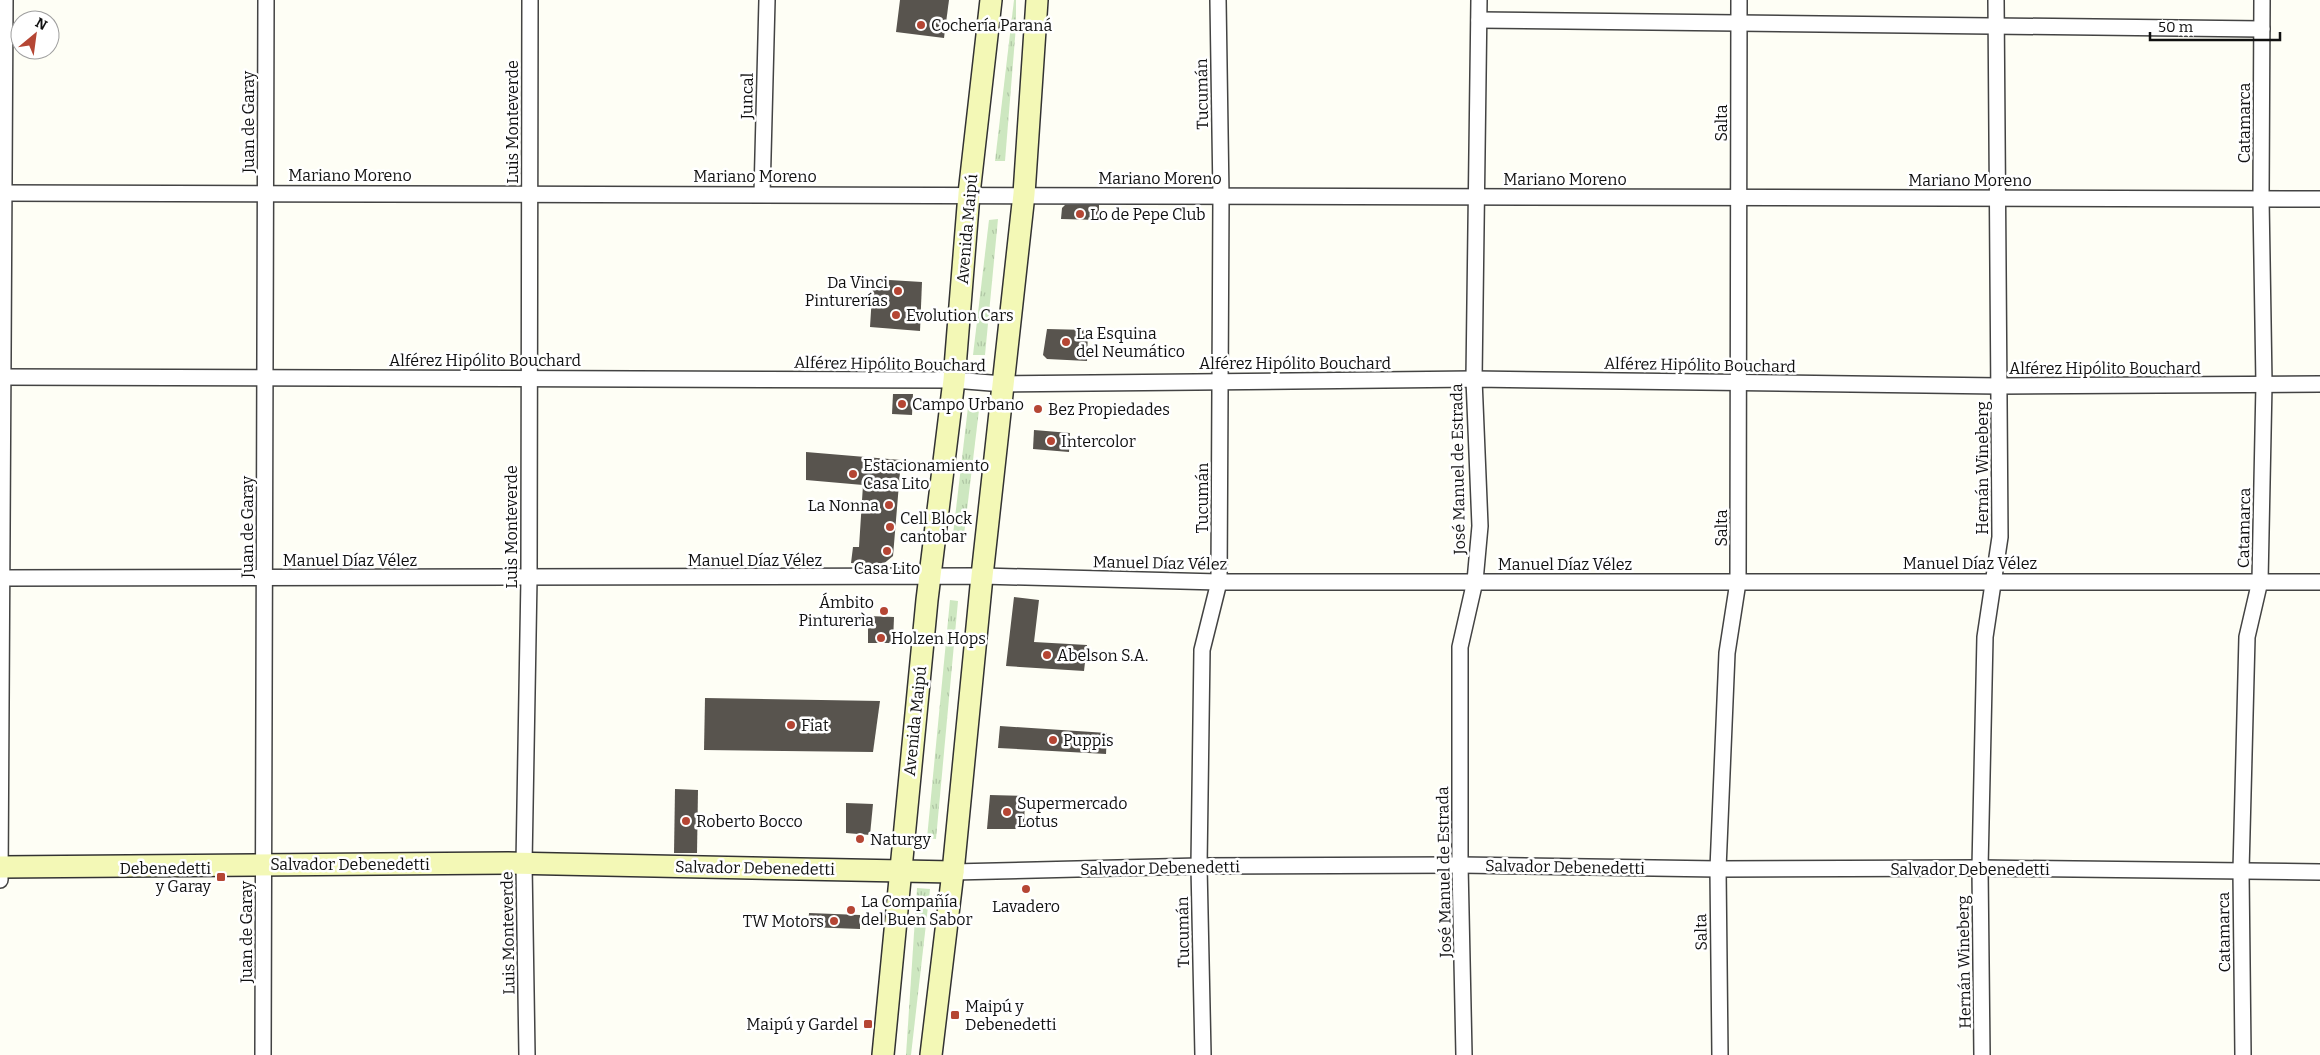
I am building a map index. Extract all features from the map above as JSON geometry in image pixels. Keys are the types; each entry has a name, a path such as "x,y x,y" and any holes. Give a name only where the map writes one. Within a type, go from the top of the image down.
{"main road":[{"name":"Avenida Maipú","path":"883,1055 930,577 954,380 969,194 991,0"},
{"path":"932,1055 954,872 982,576 1024,194 1038,0"},
{"name":"Salvador Debenedetti","path":"0,867 524,864 954,872"}],"street":[{"path":"0,880 2,193 5,0"},
{"name":"Juan de Garay","path":"263,1055 266,0"},
{"name":"Luis Monteverde","path":"527,1055 524,864 529,578 530,0"},
{"name":"Juncal","path":"762,194 766,0"},
{"name":"Tucumán","path":"1203,1055 1200,866 1202,650 1219,582 1221,196 1218,0"},
{"name":"José Manuel de Estrada","path":"1464,1055 1460,865 1460,647 1475,581 1480,526 1474,379 1479,0"},
{"name":"Salta","path":"1720,1055 1718,869 1727,653 1738,582 1739,0"},
{"name":"Hernán Wineberg","path":"1982,1055 1980,868 1985,637 2000,537 1996,0"},
{"name":"Catamarca","path":"2243,1055 2241,871 2247,636 2260,581 2264,384 2261,198 2262,0"},
{"path":"1479,20 2262,29"},
{"name":"Mariano Moreno","path":"2,193 1024,194 2320,199"},
{"name":"Alférez Hipólito Bouchard","path":"2,377 954,380 1003,384 1474,379 1999,386 2320,384"},
{"name":"Manuel Díaz Vélez","path":"1,578 982,576 1219,582 1995,580 2320,582"},
{"name":"Salvador Debenedetti","path":"954,872 1200,866 1460,865 1718,869 1980,868 2320,872"}],"green space":[{"path":"1014,0 1016,0 1016,26 1005,161 995,161"},
{"path":"998,219 985,355 973,355 989,220"},
{"path":"968,407 979,410 963,543 952,543"},
{"path":"950,600 958,601 936,839 927,838"},
{"path":"917,888 930,889 911,1055 906,1055"}],"building":[{"path":"900,0 949,0 944,38 896,32"},
{"name":"Lo de Pepe Club","path":"1065,205 1099,205 1099,220 1061,219 1062,208"},
{"path":"873,279 922,282 920,331 870,327"},
{"name":"La Esquina del Neumático","path":"1047,329 1088,330 1087,361 1047,359 1043,355"},
{"name":"Campo Urbano","path":"893,394 913,394 912,415 892,414"},
{"name":"Intercolor","path":"1034,430 1070,433 1069,452 1033,449"},
{"path":"806,452 901,460 893,556 882,565 851,563 853,547 859,547 863,485 806,480"},
{"name":"Abelson S.A.","path":"1014,597 1039,600 1034,642 1087,645 1084,671 1006,666"},
{"path":"868,616 894,617 893,643 868,643"},
{"name":"Fiat","path":"705,698 880,701 873,752 704,750"},
{"name":"Puppis","path":"1000,726 1107,733 1106,754 998,748"},
{"name":"Roberto Bocco","path":"675,789 698,790 697,853 674,853"},
{"name":"Supermercado Lotus","path":"990,795 1025,796 1024,829 987,829"},
{"path":"846,803 873,804 870,835 846,833"},
{"name":"TW Motors","path":"809,913 860,915 860,929 808,927"}],"place":[{"name":"Cochería Paraná","path":"921,25"},
{"name":"Lo de Pepe Club","path":"1080,214"},
{"name":"Da Vinci Pinturerías","path":"898,291"},
{"name":"Evolution Cars","path":"896,315"},
{"name":"La Esquina del Neumático","path":"1066,342"},
{"name":"Campo Urbano","path":"902,404"},
{"name":"Bez Propiedades","path":"1038,409"},
{"name":"Intercolor","path":"1051,441"},
{"name":"Estacionamiento Casa Lito","path":"853,474"},
{"name":"La Nonna","path":"889,505"},
{"name":"Cell Block cantobar","path":"890,527"},
{"name":"Casa Lito","path":"887,551"},
{"name":"Ámbito Pinturerìa","path":"884,611"},
{"name":"Holzen Hops","path":"881,638"},
{"name":"Abelson S.A.","path":"1047,655"},
{"name":"Fiat","path":"791,725"},
{"name":"Puppis","path":"1053,740"},
{"name":"Supermercado Lotus","path":"1007,812"},
{"name":"Roberto Bocco","path":"686,821"},
{"name":"Naturgy","path":"860,839"},
{"name":"Debenedetti y Garay","path":"221,877"},
{"name":"Lavadero","path":"1026,889"},
{"name":"La Compañía del Buen Sabor","path":"851,910"},
{"name":"TW Motors","path":"834,921"},
{"name":"Maipú y Debenedetti","path":"955,1015"},
{"name":"Maipú y Gardel","path":"868,1024"}]}
